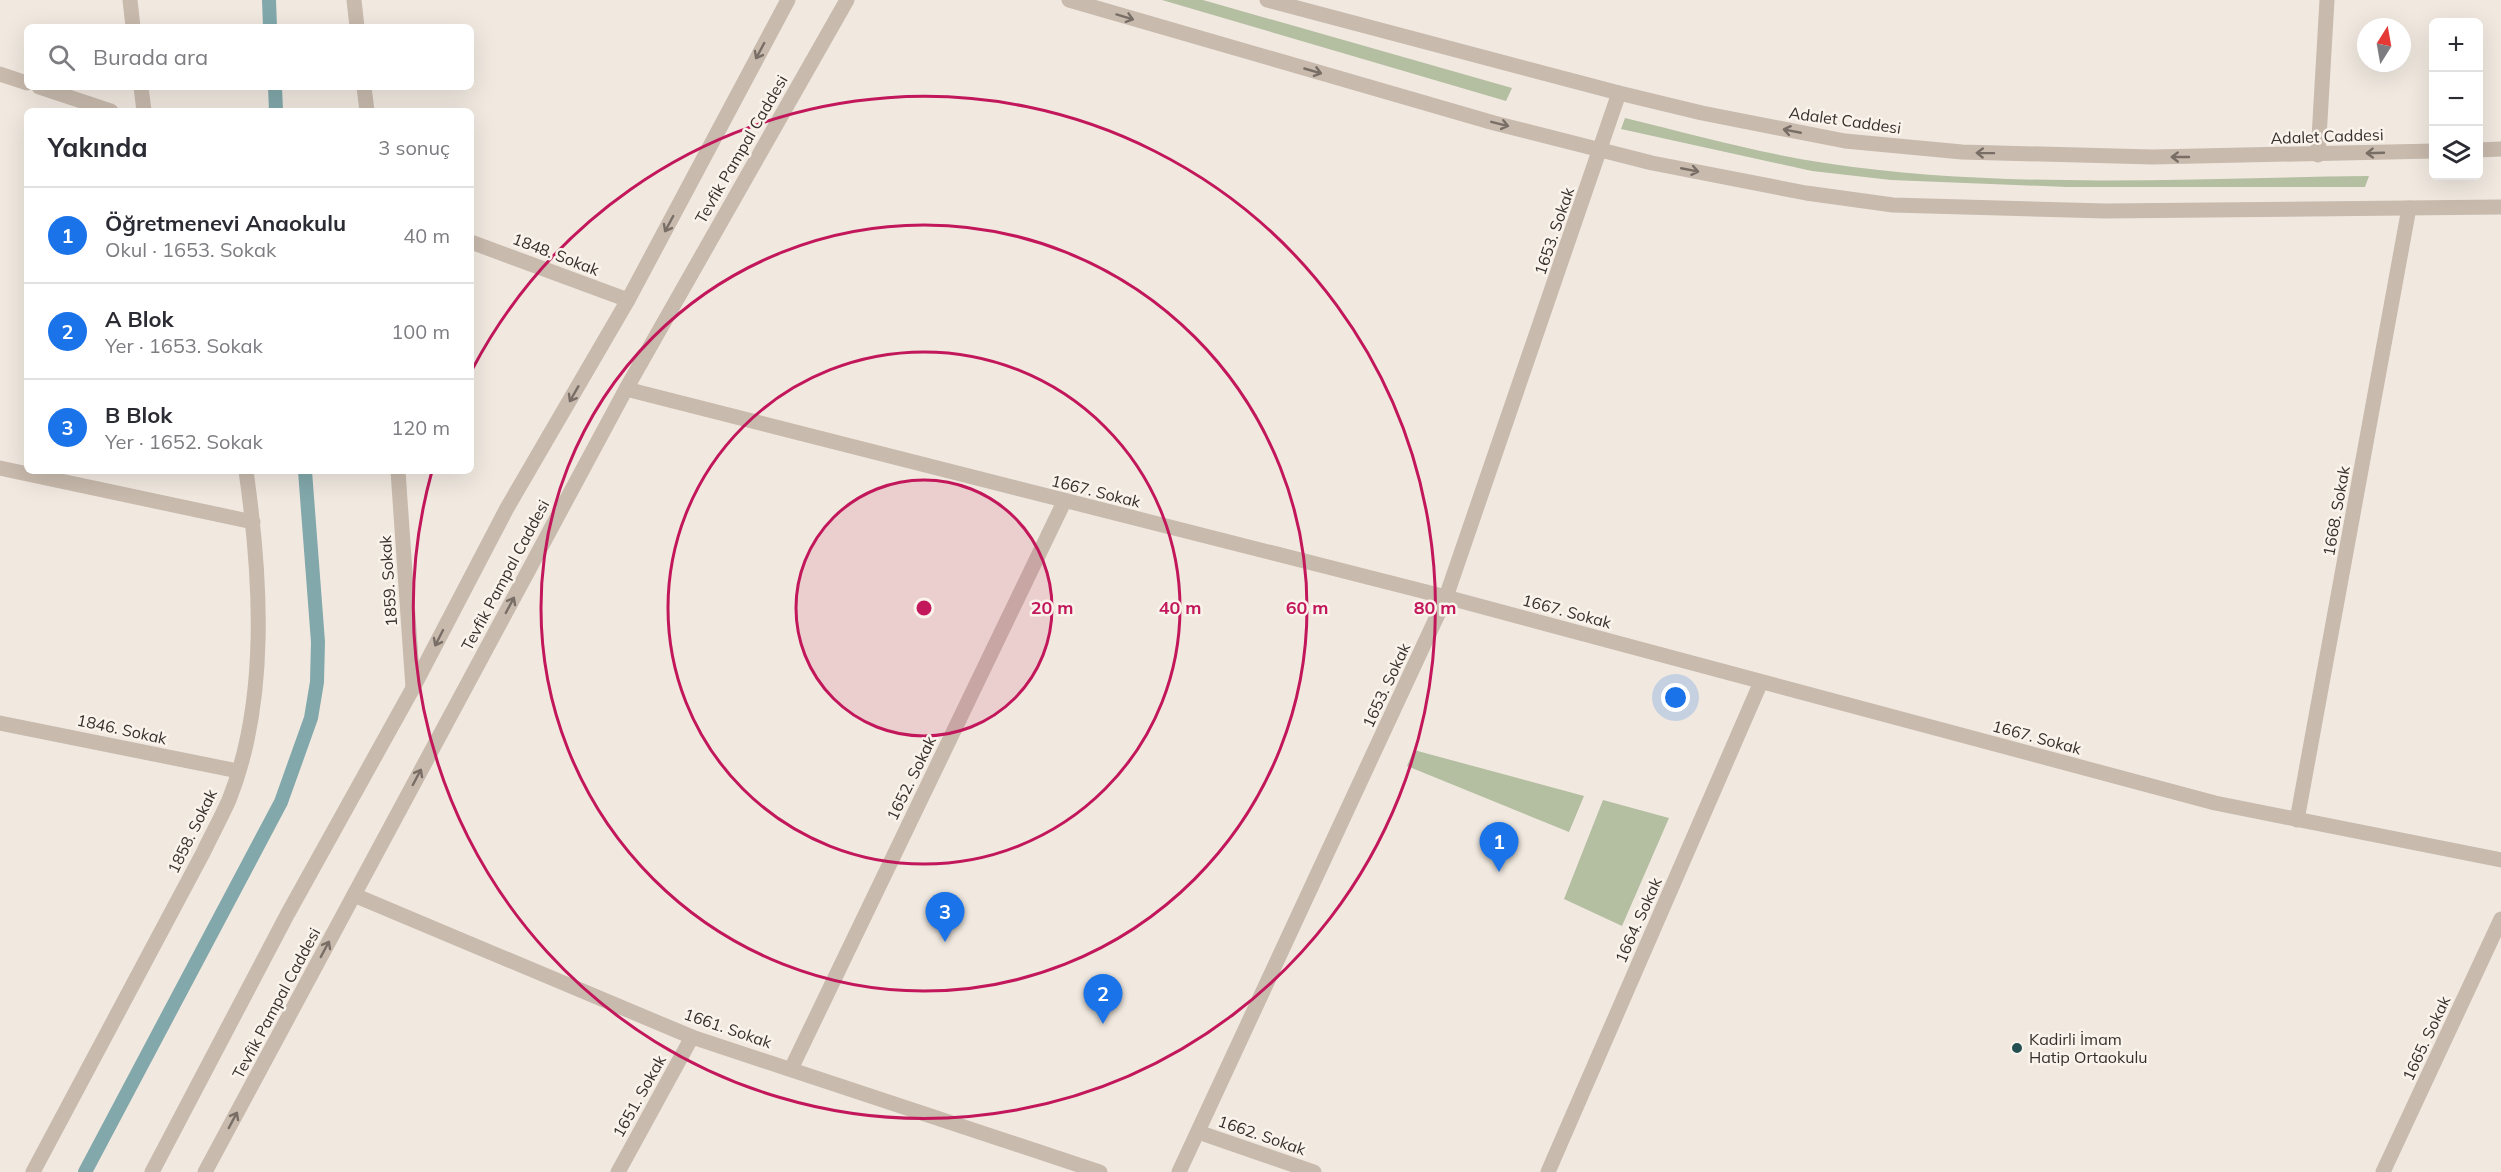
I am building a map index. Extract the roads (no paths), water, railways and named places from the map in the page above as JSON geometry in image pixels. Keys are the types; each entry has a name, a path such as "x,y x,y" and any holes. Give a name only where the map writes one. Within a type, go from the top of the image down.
{"street":[{"path":"130,0 133,24"},
{"path":"354,0 357,24"},
{"name":"Tevfik Pampal Caddesi","path":"152,1172 287,915 413,688 507,508 628,300 788,0"},
{"name":"Tevfik Pampal Caddesi","path":"205,1172 626,389 847,0"},
{"path":"1070,0 1482,119 1653,163 1784,188 1893,205 2105,211 2501,207"},
{"name":"Adalet Caddesi","path":"1267,0 1619,93 1702,113 1845,141 1962,152 2154,157 2429,151"},
{"path":"2318,155 2327,0"},
{"path":"0,74 24,82"},
{"path":"48,90 102,108"},
{"path":"141,90 144,108"},
{"path":"364,90 367,108"},
{"name":"1653. Sokak","path":"1179,1172 1446,597 1619,93"},
{"path":"2483,150 2501,149"},
{"name":"1668. Sokak","path":"2297,820 2409,208"},
{"name":"1848. Sokak","path":"474,243 628,300"},
{"name":"1667. Sokak","path":"626,389 1064,502 1446,597 2215,803 2501,860"},
{"path":"0,468 24,473"},
{"path":"28,474 253,522"},
{"name":"1858. Sokak","path":"33,1172 203,853 229,800 238,771 253,696 258,608 253,522 246,474"},
{"name":"1859. Sokak","path":"398,474 413,688"},
{"name":"1652. Sokak","path":"791,1069 1064,502"},
{"name":"1664. Sokak","path":"1548,1172 1761,682"},
{"name":"1846. Sokak","path":"0,723 238,771"},
{"name":"1661. Sokak","path":"354,895 692,1037 1100,1172"},
{"name":"1665. Sokak","path":"2383,1172 2501,919"},
{"name":"1651. Sokak","path":"618,1172 692,1037"},
{"name":"1662. Sokak","path":"1198,1132 1314,1172"}],"waterway":[{"path":"269,0 270,24"},
{"path":"275,90 276,108"},
{"path":"85,1172 281,802 311,718 317,682 318,642 305,474"}],"place":[{"name":"Öğretmenevi Anaokulu","path":"1499,872"},
{"name":"B Blok","path":"945,942"},
{"name":"A Blok","path":"1103,1024"},
{"name":"Kadirli İmam Hatip Ortaokulu","path":"2017,1048"}]}
